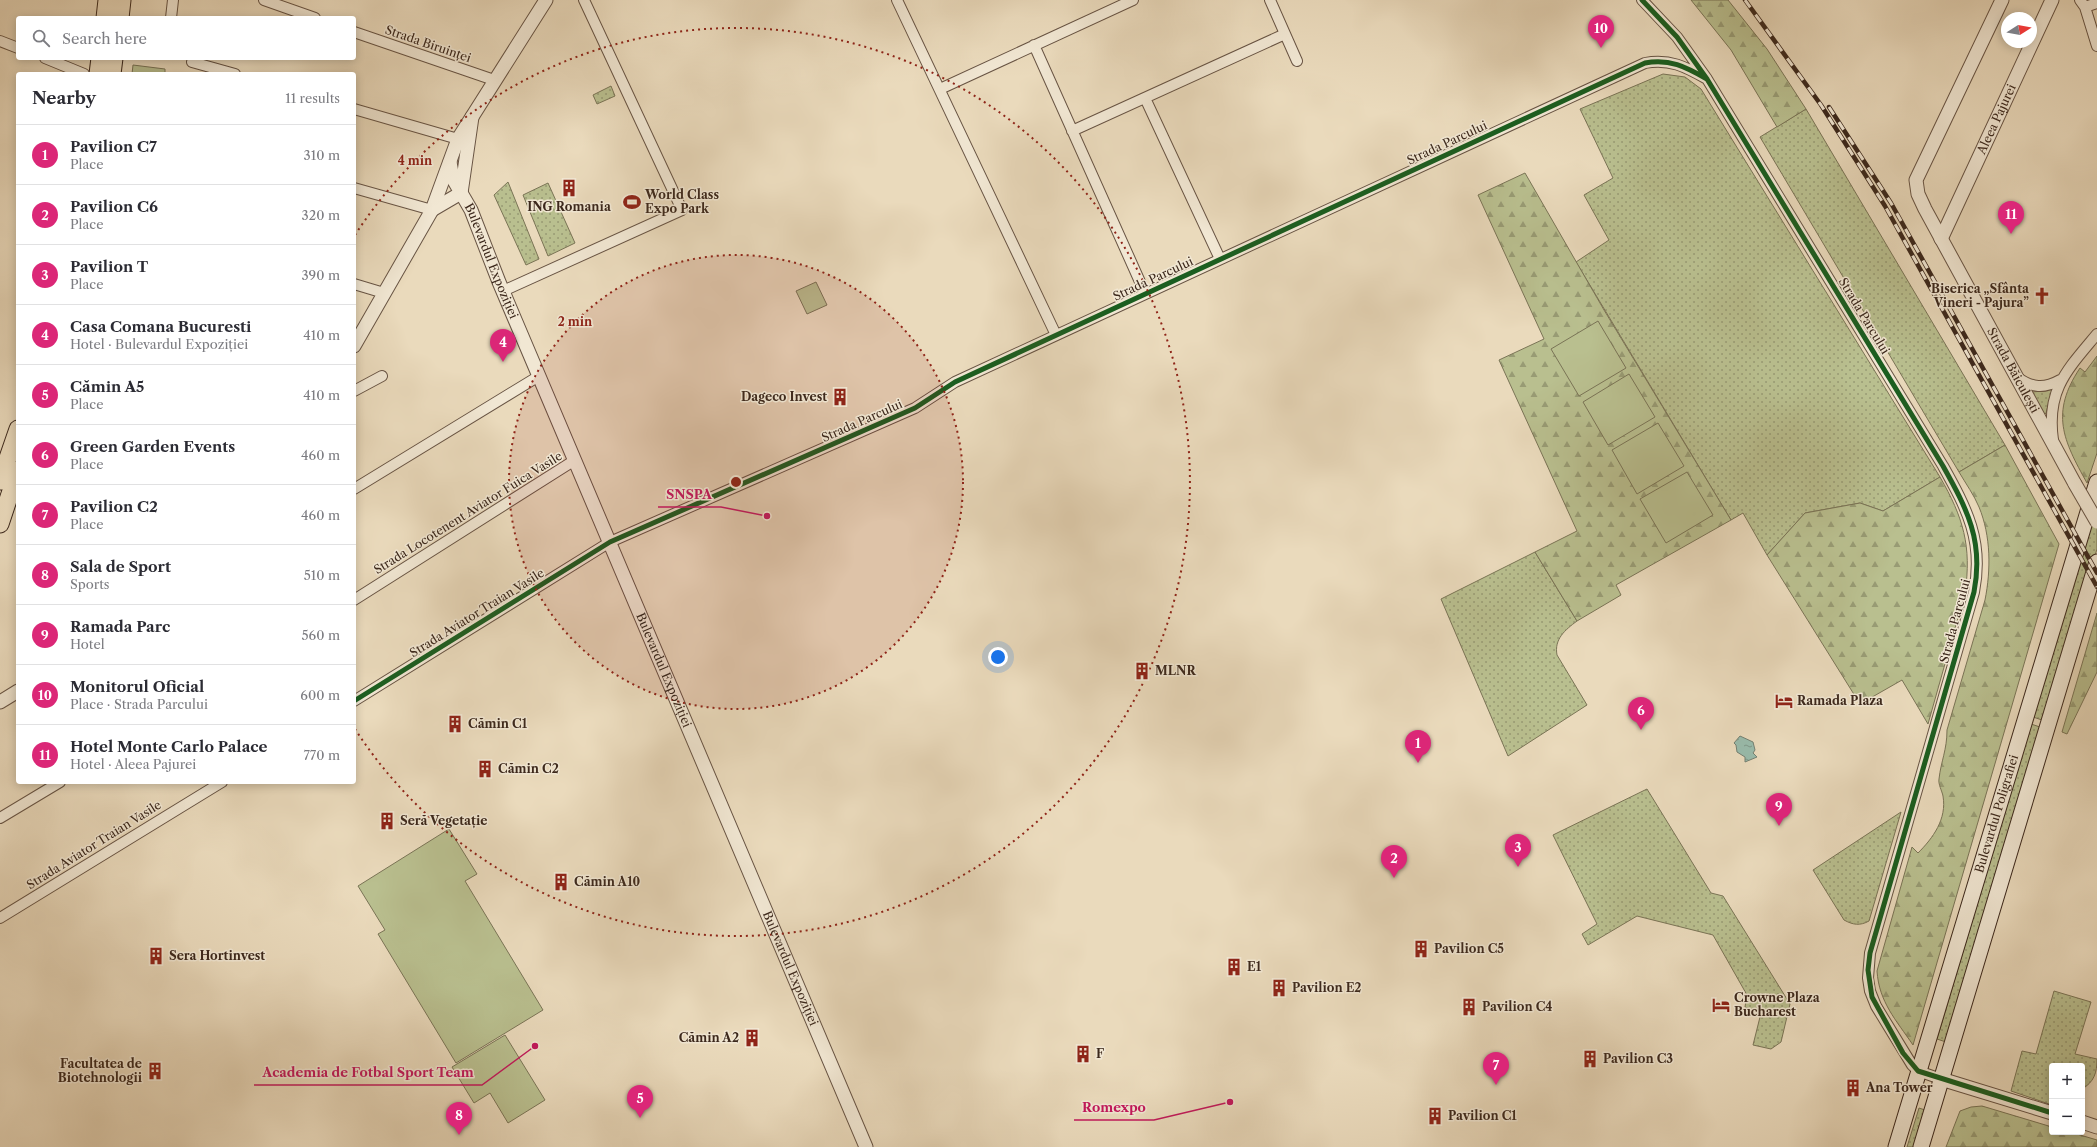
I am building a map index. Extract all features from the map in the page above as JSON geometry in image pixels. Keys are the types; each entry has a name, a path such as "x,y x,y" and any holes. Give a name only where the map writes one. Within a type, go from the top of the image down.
{"main road":[{"path":"105,16 107,0"},
{"path":"120,16 122,0"},
{"path":"98,72 100,60"},
{"path":"112,72 114,60"},
{"path":"0,481 16,435"},
{"path":"0,524 16,476"},
{"name":"Bulevardul Poligrafiei","path":"1896,1147 2097,482"},
{"name":"Bulevardul Poligrafiei","path":"1921,1147 2097,562"}],"street":[{"path":"171,16 173,0"},
{"path":"264,0 309,16"},
{"path":"356,342 432,210 438,190 458,139 472,114 546,0"},
{"path":"503,291 682,210 584,0"},
{"path":"897,0 1056,335"},
{"path":"940,89 1133,0"},
{"path":"1270,0 1297,61"},
{"name":"Strada Parcului","path":"1642,0 1677,38 1707,79 1943,466 1964,502 1975,536 1978,556 1974,592 1868,961 1869,988 1876,1006 1903,1053 1918,1071"},
{"name":"Strada Băiculești","path":"2002,0 1916,180 1918,194 1941,239 2097,522"},
{"name":"Aleea Pajurei","path":"1941,239 2052,0"},
{"path":"2097,3 2082,3 2097,46"},
{"name":"Strada Biruinței","path":"356,33 494,80"},
{"path":"1072,131 1285,34"},
{"path":"0,41 16,47"},
{"name":"Strada Parcului","path":"1034,45 1145,293"},
{"path":"50,60 79,72"},
{"name":"Strada Parcului","path":"610,542 915,408 949,385 1645,63 1661,60 1670,62 1707,79"},
{"path":"192,62 228,72"},
{"path":"1145,98 1220,259"},
{"path":"356,109 458,139"},
{"path":"356,189 432,210 461,193 472,114"},
{"name":"Bulevardul Expoziției","path":"450,162 453,179 471,210 503,291 866,1147"},
{"name":"Bulevardul Expoziției","path":"438,190 448,187 461,193"},
{"path":"356,285 384,293"},
{"path":"2016,376 2026,384 2038,387 2050,386 2060,380 2097,334"},
{"path":"356,390 382,376"},
{"path":"356,488 539,376"},
{"path":"2053,444 2052,411 2060,380"},
{"name":"Strada Locotenent Aviator Fuica Vasile","path":"356,599 575,460"},
{"name":"Strada Aviator Traian Vasile","path":"356,700 610,542"},
{"path":"0,702 16,693"},
{"path":"0,818 57,784"},
{"name":"Strada Aviator Traian Vasile","path":"0,918 219,784"},
{"path":"1918,1071 2049,1112"},
{"path":"2085,1123 2097,1127"}],"green space":[{"path":"1691,0 1728,0 1767,49 1806,109 1777,127 1731,50"},
{"path":"133,65 165,69 165,72 132,72"},
{"path":"1663,74 1685,77 1701,89 1940,477 1883,511 1860,503 1805,513 1767,555 1743,513 1731,520 1576,262 1609,240 1584,195 1613,178 1580,109"},
{"path":"611,86 615,96 597,104 593,95"},
{"path":"1806,109 2005,445 1959,472 1760,137"},
{"path":"1525,173 1604,310 1731,520 1616,585 1621,595 1577,621 1535,552 1577,531 1499,360 1544,339 1478,195"},
{"path":"508,182 539,259 526,265 494,195"},
{"path":"548,183 575,243 548,256 523,195"},
{"path":"816,282 827,305 807,314 796,291"},
{"path":"1598,321 1626,368 1579,396 1551,349"},
{"path":"2097,356 2097,453 2087,483 2066,440 2063,426 2063,413 2065,399 2080,368 2085,372"},
{"path":"1629,374 1655,417 1608,445 1583,402"},
{"path":"2053,387 2046,413 2044,415 2031,392 2044,391"},
{"path":"1658,423 1684,466 1637,494 1612,450"},
{"path":"2005,445 2059,544 1913,1045 1889,1010 1881,992 1877,971 1912,847 1918,853 1934,834 1941,820 1944,804 1939,781 1947,730 1987,589 1989,553 1986,530 1977,503 1959,472"},
{"path":"1687,472 1713,515 1666,543 1640,499"},
{"path":"1940,477 1955,505 1964,532 1967,576 1965,593 1928,724 1902,680 1860,704 1767,555 1805,513 1860,503 1883,511"},
{"path":"2097,500 2097,549 2045,721 2033,717"},
{"path":"1535,552 1577,621 1561,635 1557,644 1557,655 1587,705 1508,756 1441,599"},
{"path":"2097,613 2097,672 2067,734 2062,732"},
{"path":"2031,724 2043,728 1949,1043 1937,1039"},
{"path":"1647,789 1711,893 1723,896 1790,1004 1781,1042 1771,1049 1753,1045 1761,1013 1745,1007 1747,995 1713,935 1637,916 1588,945 1582,934 1597,924 1553,835"},
{"path":"1901,812 1869,921 1860,924 1847,922 1844,920 1813,870"},
{"path":"449,829 477,874 465,881 543,1010 456,1063 378,934 385,930 358,886"},
{"path":"2054,991 2091,1002 2075,1054 2097,1059 2094,1077 2086,1086 2085,1087 2085,1063 2049,1063 2049,1104 2011,1091 2022,1051 2036,1054"},
{"path":"505,1035 545,1100 508,1123 490,1093 474,1103 452,1067"},
{"path":"1982,1106 2049,1126 2049,1135 2080,1135 2097,1140 2097,1147 1946,1147 1960,1111 1971,1107"},
{"path":"1919,1108 1925,1110 1914,1147 1907,1147"}],"water":[{"path":"1740,736 1753,742 1755,750 1753,753 1757,757 1745,762 1745,757 1737,752 1736,745 1734,743"}],"railway":[{"path":"1745,0 1821,105 1885,206 2097,587"},
{"path":"1829,107 1891,203 2097,573"}],"cycle path":[{"path":"1642,0 1677,37 1707,79 1943,466 1966,511 1975,541 1977,557 1977,574 1974,592 1870,953 1868,970 1872,997 1903,1053 1918,1071 2049,1112"},
{"path":"356,700 610,542 915,408 955,382 1645,63 1670,63 1684,67 1707,79"}],"place":[{"name":"Monitorul Oficial","path":"1601,48"},
{"name":"ING Romania","path":"569,188"},
{"name":"World Class Expo Park","path":"632,202"},
{"name":"Hotel Monte Carlo Palace","path":"2011,234"},
{"name":"Biserica „Sfânta Vineri - Pajura”","path":"2042,296"},
{"name":"Casa Comana Bucuresti","path":"503,362"},
{"name":"Dageco Invest","path":"840,397"},
{"name":"SNSPA","path":"767,516"},
{"name":"MLNR","path":"1142,671"},
{"name":"Ramada Plaza","path":"1784,701"},
{"name":"Cămin C1","path":"455,724"},
{"name":"Green Garden Events","path":"1641,730"},
{"name":"Pavilion C7","path":"1418,763"},
{"name":"Cămin C2","path":"485,769"},
{"name":"Seră Vegetație","path":"387,821"},
{"name":"Ramada Parc","path":"1779,826"},
{"name":"Pavilion T","path":"1518,867"},
{"name":"Pavilion C6","path":"1394,878"},
{"name":"Cămin A10","path":"561,882"},
{"name":"Pavilion C5","path":"1421,949"},
{"name":"Sera Hortinvest","path":"156,956"},
{"name":"E1","path":"1234,967"},
{"name":"Pavilion E2","path":"1279,988"},
{"name":"Crowne Plaza Bucharest","path":"1721,1005"},
{"name":"Pavilion C4","path":"1469,1007"},
{"name":"Cămin A2","path":"752,1038"},
{"name":"Academia de Fotbal Sport Team","path":"535,1046"},
{"name":"F","path":"1083,1054"},
{"name":"Pavilion C3","path":"1590,1059"},
{"name":"Facultatea de Biotehnologii","path":"155,1071"},
{"name":"Pavilion C2","path":"1496,1085"},
{"name":"Ana Tower","path":"1853,1088"},
{"name":"Romexpo","path":"1230,1102"},
{"name":"Pavilion C1","path":"1435,1116"},
{"name":"Cămin A5","path":"640,1118"},
{"name":"Sala de Sport","path":"459,1135"}]}
